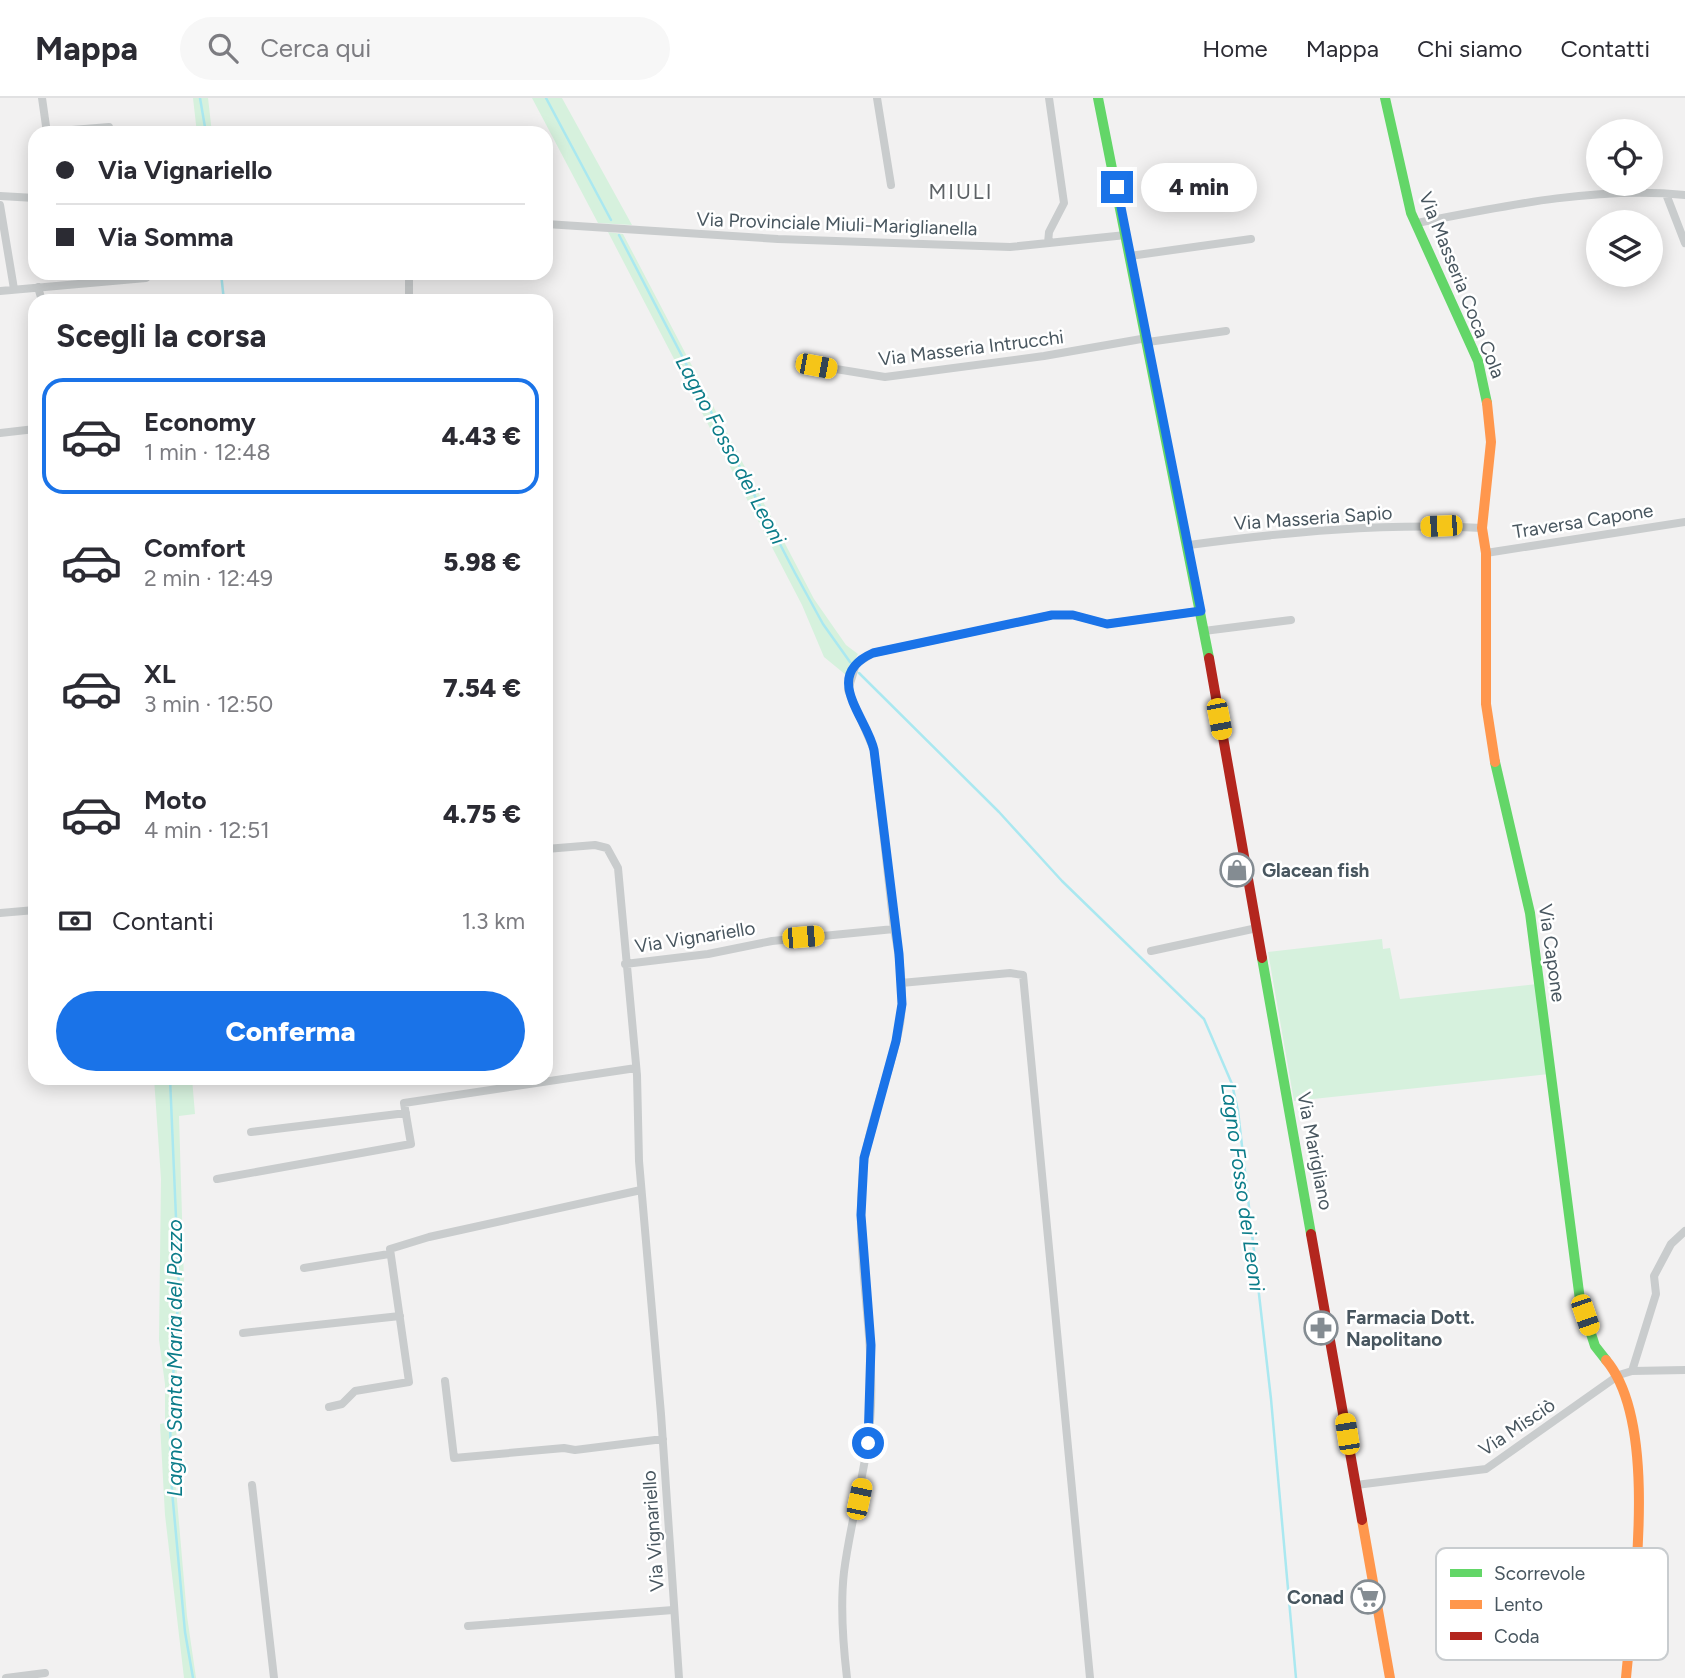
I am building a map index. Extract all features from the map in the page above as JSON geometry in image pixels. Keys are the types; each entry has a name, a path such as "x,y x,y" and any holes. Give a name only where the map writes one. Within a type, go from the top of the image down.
{"street":[{"path":"42,98 46,126"},
{"path":"877,98 891,185"},
{"path":"1048,243 1049,232 1064,203 1049,98"},
{"name":"Via Marigliano","path":"1098,98 1189,545 1390,1678"},
{"name":"Via Masseria Coca Cola","path":"1385,98 1396,158 1417,223 1484,379 1491,442 1482,528"},
{"path":"1666,194 1685,243"},
{"path":"1417,223 1505,205 1579,196 1685,195"},
{"path":"0,197 28,198"},
{"path":"0,205 14,289"},
{"name":"Via Provinciale Miuli-Mariglianella","path":"553,224 1010,247 1126,235"},
{"path":"1130,256 1251,239"},
{"path":"0,291 122,280"},
{"path":"38,287 40,294"},
{"name":"Via Masseria Intrucchi","path":"799,362 885,377 1226,331"},
{"path":"0,433 28,430"},
{"name":"Traversa Capone","path":"1486,553 1685,522"},
{"name":"Via Masseria Sapio","path":"1189,545 1315,531 1441,526 1482,528"},
{"name":"Via Capone","path":"1482,528 1486,553 1486,704 1509,828 1530,913 1580,1300 1595,1346 1619,1375"},
{"path":"846,1678 844,1576 863,1480 871,1407 871,1345 861,1215 864,1158 900,1024 901,983 874,750 868,731 850,698 852,673 856,664 873,653 1025,620 1062,614 1107,624 1201,611"},
{"path":"1204,631 1291,620"},
{"name":"Via Vignariello","path":"553,848 595,845 607,848 615,857 618,868 636,1068 641,1190 663,1439 679,1678"},
{"path":"0,913 28,911"},
{"path":"1151,951 1257,928"},
{"name":"Via Vignariello","path":"625,964 708,954 772,941 894,929"},
{"path":"901,983 1010,973 1023,975 1090,1678"},
{"path":"553,1081 636,1068"},
{"path":"217,1179 411,1144 404,1103 523,1085"},
{"path":"251,1132 406,1113"},
{"path":"329,1407 342,1404 355,1391 409,1382 390,1250 429,1237 641,1190"},
{"path":"1632,1371 1656,1294 1654,1276 1671,1244 1685,1231"},
{"path":"304,1268 389,1254"},
{"path":"243,1333 400,1316"},
{"name":"Via Misciò","path":"1356,1485 1486,1469 1619,1375 1632,1371 1685,1370"},
{"path":"1619,1375 1637,1444 1637,1548"},
{"path":"445,1381 454,1458 564,1448 575,1450 663,1439"},
{"path":"251,1485 274,1678"},
{"path":"468,1626 673,1610"},
{"path":"1626,1678 1628,1660"},
{"path":"6,1678 45,1673"}],"green space":[{"path":"193,98 208,98 211,126 196,126"},
{"path":"532,98 562,98 632,225 598,223 553,138 553,126 547,126"},
{"path":"608,232 623,234 814,599 846,645 858,654 846,675 824,657 802,605"},
{"path":"1382,939 1383,949 1390,948 1400,999 1537,984 1549,1074 1294,1101 1268,952"},
{"path":"154,1085 193,1085 195,1114 179,1116 184,1282 177,1354 176,1488 187,1616 196,1678 184,1678 165,1515 160,1424 165,1423 165,1384 159,1340 161,1179"}],"waterway":[{"name":"Lagno Santa Maria del Pozzo","path":"200,98 205,126"},
{"name":"Lagno Fosso dei Leoni","path":"546,98 611,220"},
{"name":"Lagno Fosso dei Leoni","path":"619,235 795,573 823,624 850,662"},
{"name":"Lagno Santa Maria del Pozzo","path":"222,280 223,294"},
{"name":"Lagno Fosso dei Leoni","path":"859,673 999,812 1062,881 1204,1019 1232,1084 1238,1111 1271,1399 1296,1678"},
{"name":"Lagno Santa Maria del Pozzo","path":"170,1085 179,1288 170,1422 172,1491 185,1632 193,1678"}],"traffic: fast":[{"path":"1098,98 1209,658"},
{"path":"1385,98 1411,213 1478,361 1487,403"},
{"path":"1495,762 1530,913 1580,1300 1595,1346 1606,1360"},
{"path":"1262,958 1311,1234"}],"traffic: slow":[{"path":"1487,403 1491,442 1482,528 1486,553 1486,704 1495,762"},
{"path":"1606,1360 1623,1389 1633,1425 1638,1467 1637,1548"},
{"path":"1362,1520 1390,1678"},
{"path":"1626,1678 1628,1660"}],"traffic: jam":[{"path":"1209,658 1262,958"},
{"path":"1311,1234 1362,1520"}],"place":[{"name":"Glacean fish","path":"1237,870"},
{"name":"Farmacia Dott. Napolitano","path":"1321,1328"},
{"name":"Conad","path":"1368,1597"}],"district":[{"name":"MIULI","path":"961,191"}],"route":[{"path":"868,1443 871,1345 861,1215 864,1158 892,1057 902,1004 899,954 887,877 874,750 872,739 850,698 849,681 856,664 873,653 1040,616 1073,615 1107,624 1161,619 1201,611 1117,187"}]}
